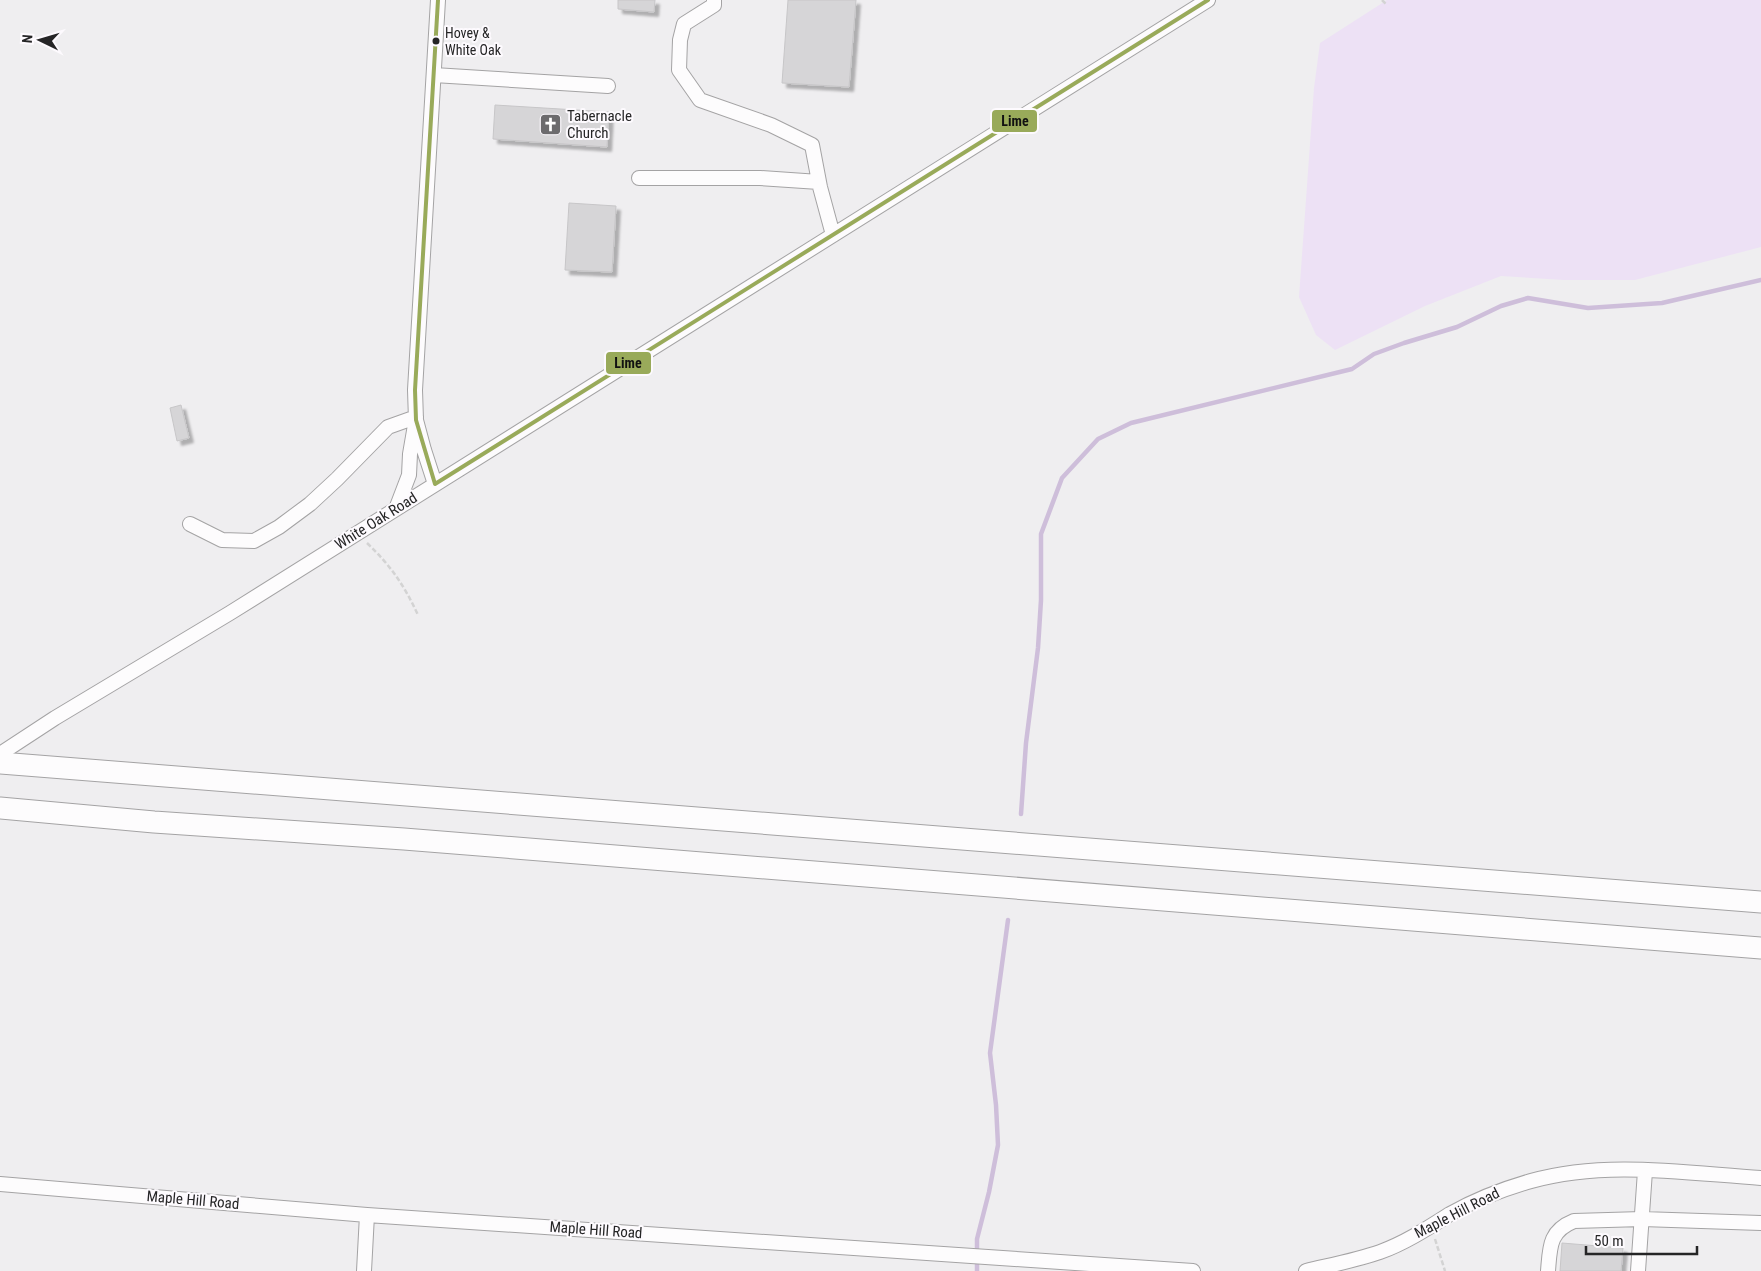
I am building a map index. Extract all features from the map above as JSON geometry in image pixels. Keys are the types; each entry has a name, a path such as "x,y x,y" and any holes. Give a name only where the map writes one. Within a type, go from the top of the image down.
{"highway":[{"path":"0,763 1761,902"},
{"path":"0,808 154,822 414,840 1761,948"}],"street":[{"path":"396,509 409,475 410,454 416,419 416,384 438,0"},
{"path":"714,0 714,5 684,24 680,40 679,70 700,100 771,125 812,145 819,182 833,235"},
{"name":"White Oak Road","path":"0,754 55,718 222,618 1208,0"},
{"path":"434,75 608,86"},
{"path":"639,178 760,178 819,182"},
{"path":"416,419 435,484"},
{"path":"190,524 222,540 254,540 279,527 310,504 388,427 416,419"},
{"name":"Maple Hill Road","path":"1306,1271 1380,1252 1431,1227 1479,1200 1507,1188 1543,1178 1574,1172 1616,1170 1761,1178"},
{"path":"1638,1271 1645,1171"},
{"name":"Maple Hill Road","path":"0,1184 367,1215 1193,1271"},
{"path":"364,1271 367,1215"},
{"path":"1548,1271 1552,1240 1557,1231 1565,1224 1574,1221 1586,1219 1642,1219 1761,1223"}],"path":[{"path":"1382,0 1386,4"},
{"path":"356,534 394,571 418,615"},
{"path":"1431,1227 1445,1271"}],"shaded area":[{"path":"1387,0 1761,0 1761,247 1635,280 1564,280 1501,276 1425,306 1335,350 1316,335 1299,297 1314,88 1320,43"}],"building":[{"path":"618,0 655,0 654,12 618,9"},
{"path":"788,0 856,0 849,87 782,83"},
{"name":"Tabernacle Church","path":"495,105 609,112 607,147 493,139"},
{"path":"569,203 616,206 612,272 565,270"},
{"path":"181,405 189,438 177,441 170,408"},
{"path":"1562,1243 1623,1248 1621,1271 1560,1271"}],"waterway":[{"path":"1021,814 1026,743 1038,648 1041,600 1041,534 1062,478 1098,439 1131,423 1352,369 1374,354 1457,327 1501,306 1528,298 1588,308 1662,303 1761,280"},
{"path":"977,1271 977,1239 998,1145 990,1053 1008,920"}],"transit line":[{"name":"Lime","path":"435,484 416,420 415,390 438,0"},
{"name":"Lime","path":"435,484 1208,0"}],"place":[{"name":"Hovey & White Oak","path":"436,41"},
{"name":"Tabernacle Church","path":"551,125"}]}
